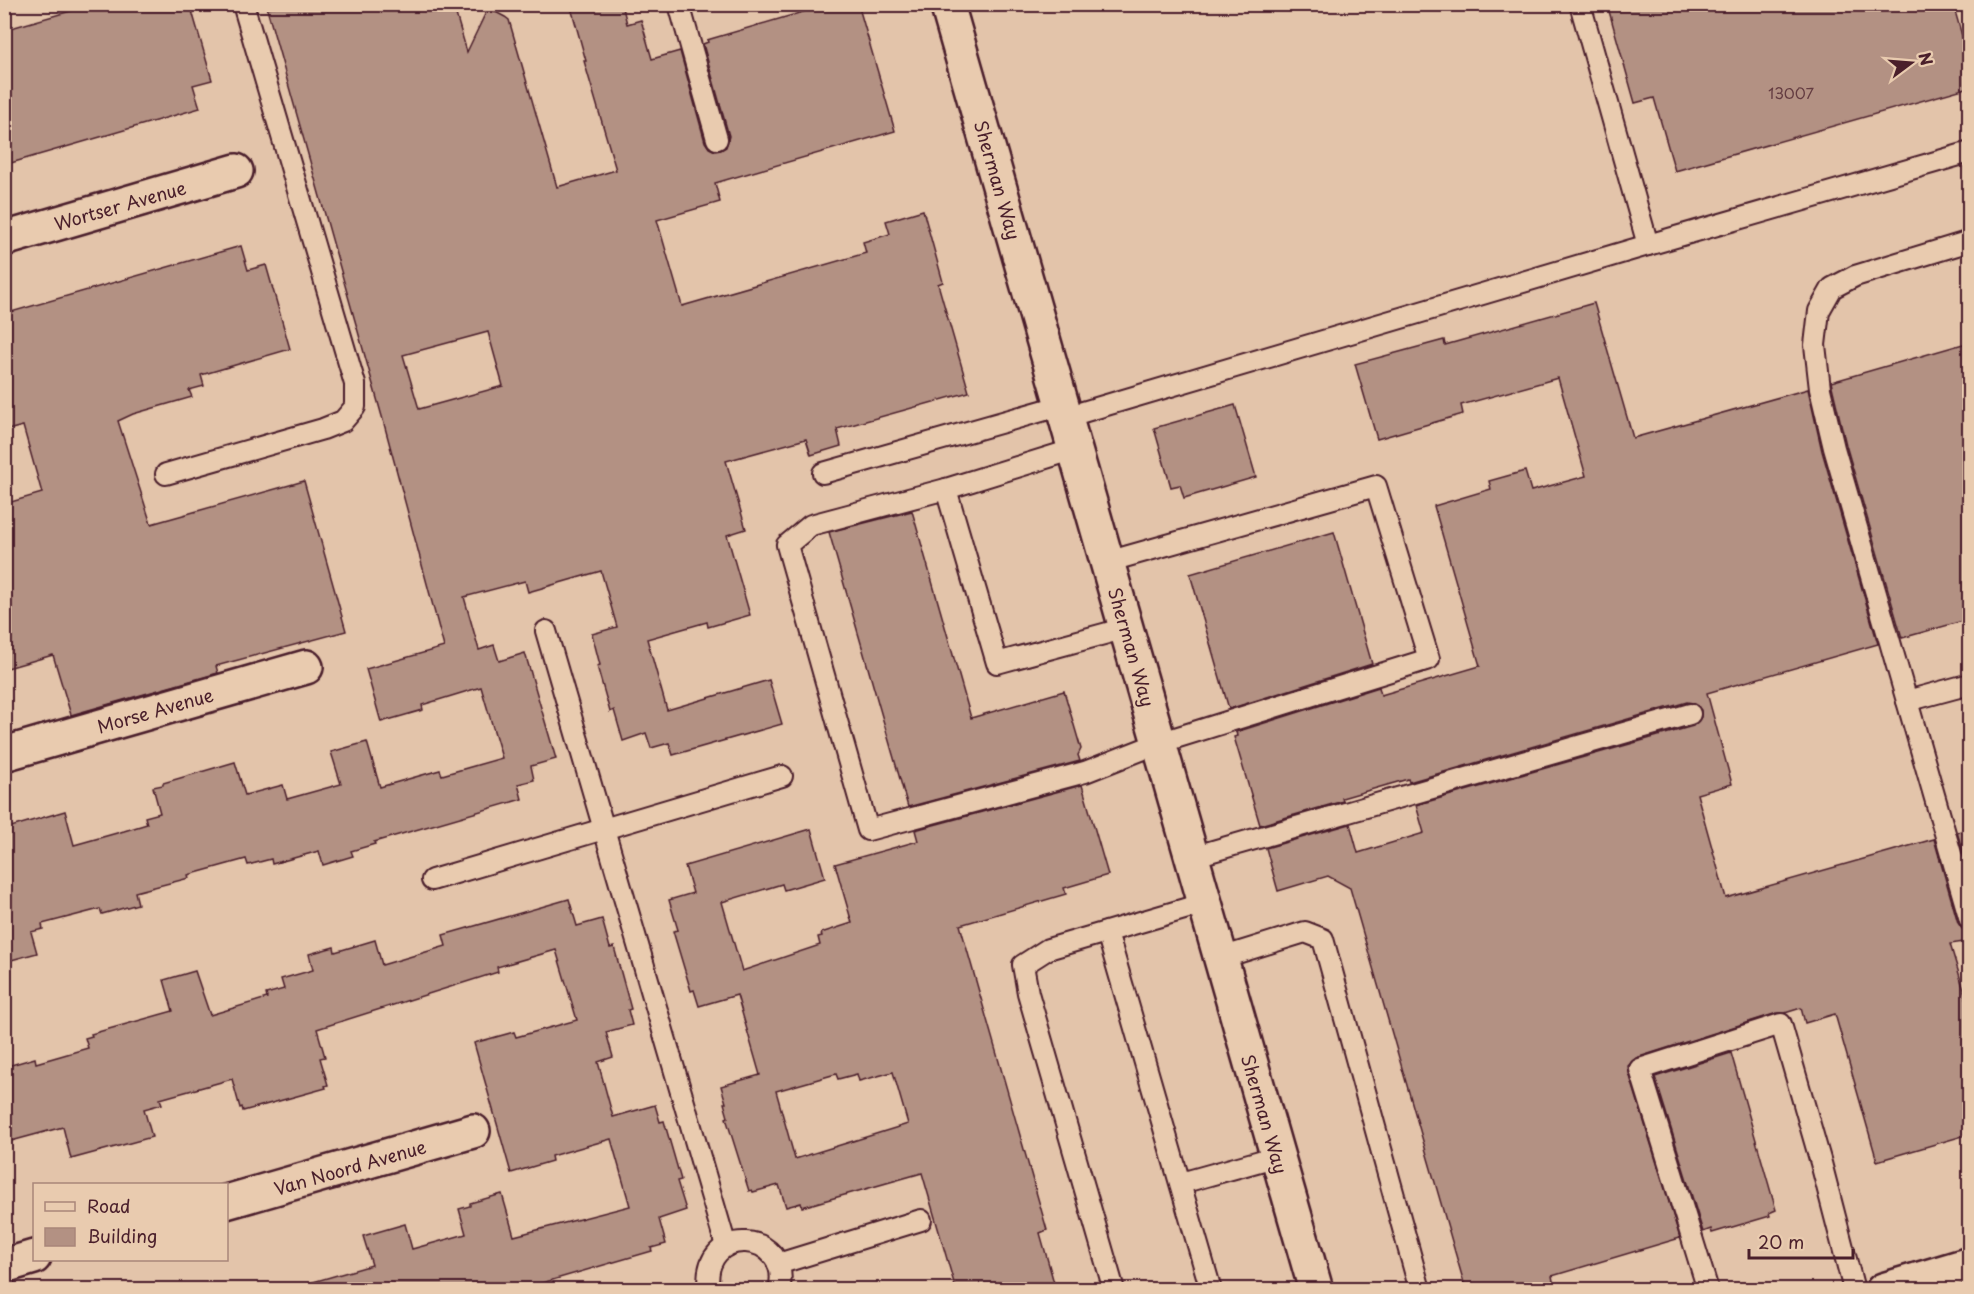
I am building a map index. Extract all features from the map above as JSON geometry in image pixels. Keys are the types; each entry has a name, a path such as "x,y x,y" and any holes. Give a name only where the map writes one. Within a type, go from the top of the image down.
{"main road":[{"name":"Sherman Way","path":"947,4 1316,1290"},
{"name":"Wortser Avenue","path":"4,239 236,171"},
{"name":"Morse Avenue","path":"4,754 306,667"},
{"name":"Van Noord Avenue","path":"228,1201 473,1131"},
{"path":"4,1266 33,1257"},
{"path":"1893,1288 1970,1264"}],"lane":[{"path":"166,474 323,429 342,421 355,407 355,384 243,4"},
{"path":"679,4 717,139"},
{"path":"1580,4 1648,245"},
{"path":"823,473 1064,411 1970,152"},
{"path":"1970,241 1855,276 1832,288 1819,311 1815,345 1823,399 1834,448 1970,920"},
{"path":"1075,449 946,489 811,525 787,544 868,830 1085,771 1159,742 1428,659 1376,486 1107,562"},
{"path":"946,489 997,663 1126,628"},
{"path":"546,631 726,1246"},
{"path":"1907,701 1970,684"},
{"path":"1192,857 1690,714"},
{"path":"432,880 782,776"},
{"path":"1114,1290 1028,993 1023,965 1048,949 1205,903"},
{"path":"1107,932 1211,1290"},
{"path":"1221,958 1305,932 1323,939 1420,1290"},
{"path":"1708,1290 1640,1069 1781,1024 1854,1290"},
{"path":"1181,1183 1278,1156"},
{"path":"778,1264 921,1220"},
{"path":"709,1290 707,1277 716,1254 737,1241 756,1243 772,1254 781,1276 779,1290"}],"building":[{"path":"95,4 190,4 212,80 193,85 200,108 4,165 4,30"},
{"path":"282,4 453,4 467,52 488,8 505,17 509,20 557,187 616,170 570,4 622,4 627,24 641,20 652,59 680,51 705,142 715,151 726,147 729,136 703,44 708,42 707,40 830,4 858,4 895,131 715,183 720,202 657,220 682,306 866,253 863,242 890,234 886,221 923,210 943,282 938,284 969,392 837,429 841,446 811,455 806,439 726,461 746,529 727,535 750,615 708,627 707,622 647,639 667,710 769,680 782,724 673,755 669,743 651,748 646,733 623,741 614,710 610,712 597,666 600,665 592,634 617,627 601,571 528,592 525,581 464,597 479,650 494,645 499,661 525,653 556,759 531,766 534,780 518,784 522,799 374,842 375,844 351,851 353,856 323,865 319,851 272,864 271,859 248,865 246,859 188,875 189,878 135,892 138,904 102,914 100,909 42,924 43,929 31,932 37,953 4,962 4,829 65,811 74,845 124,831 147,824 145,817 160,813 153,787 235,762 245,795 283,785 287,799 341,784 331,752 367,742 380,787 440,770 442,775 502,758 481,687 422,705 423,710 381,722 366,669 444,647 383,420 267,9","holes":["488,332 503,386 419,409 403,355"]},
{"path":"1607,4 1953,4 1970,64 1970,87 1675,171 1654,98 1635,103"},
{"path":"241,246 248,270 266,265 290,349 201,375 204,386 189,390 192,397 133,414 118,421 151,524 304,481 346,631 216,666 218,673 71,715 53,655 4,669 4,504 42,493 23,426 4,431 4,314"},
{"path":"1594,303 1633,438 1808,389 1822,451 1878,644 1707,693 1732,784 1697,794 1726,898 1934,839 1958,923 1962,929 1970,932 1970,941 1950,944 1970,1010 1970,1134 1877,1161 1835,1014 1805,1023 1801,1008 1777,1013 1636,1058 1628,1066 1680,1238 1552,1276 1555,1290 1466,1290 1350,888 1328,876 1278,891 1266,848 1350,824 1358,853 1424,833 1416,805 1693,726 1701,717 1701,710 1693,703 1687,702 1409,782 1408,779 1342,798 1343,801 1260,825 1234,737 1237,736 1236,732 1379,687 1381,695 1480,666 1434,506 1491,489 1489,481 1525,471 1531,491 1586,476 1558,378 1461,405 1463,414 1377,439 1355,364 1444,340 1445,345"},
{"path":"1970,342 1970,619 1902,638 1846,445 1831,382"},
{"path":"1235,405 1256,477 1184,498 1180,485 1171,487 1154,428"},
{"path":"912,511 971,718 1064,691 1081,749 1078,755 1080,761 908,807 829,532"},
{"path":"1334,532 1372,664 1229,709 1190,574"},
{"path":"1082,785 1108,875 1064,888 1066,894 960,925 1047,1230 1040,1233 1056,1290 956,1290 922,1173 802,1207 801,1203 786,1207 779,1185 749,1191 726,1118 728,1117 724,1103 726,1103 721,1086 760,1075 737,995 699,1006 694,990 691,991 673,931 678,930 669,900 693,893 685,866 811,829 825,878 784,890 782,884 722,902 742,971 820,945 818,937 822,936 821,933 852,923 835,864 918,841 915,830","holes":["893,1072 908,1124 795,1159 776,1091 836,1074 838,1079 857,1074 859,1081"]},
{"path":"1970,829 1970,875 1957,832"},
{"path":"569,899 577,926 602,919 610,948 614,947 631,1009 628,1010 632,1025 606,1032 613,1057 598,1062 613,1117 655,1105 660,1122 664,1121 681,1180 677,1181 686,1210 659,1219 666,1244 651,1248 652,1251 518,1290 314,1290 313,1282 372,1265 363,1236 405,1224 412,1249 466,1234 459,1209 470,1206 470,1203 502,1194 514,1236 630,1206 611,1139 551,1156 552,1161 511,1173 474,1043 514,1032 516,1037 577,1020 556,950 497,967 498,972 317,1029 325,1057 320,1058 328,1085 325,1086 326,1088 243,1111 242,1107 240,1108 232,1079 160,1099 162,1104 144,1109 152,1137 71,1159 63,1127 4,1143 4,1067 35,1058 36,1063 88,1048 85,1038 92,1036 91,1034 173,1011 164,980 195,971 210,1015 267,998 266,994 284,989 281,979 313,970 309,954 334,947 335,952 375,940 382,965 446,946 443,935"},
{"path":"1731,1053 1776,1210 1769,1213 1770,1216 1712,1233 1711,1229 1703,1232 1655,1077"}]}
